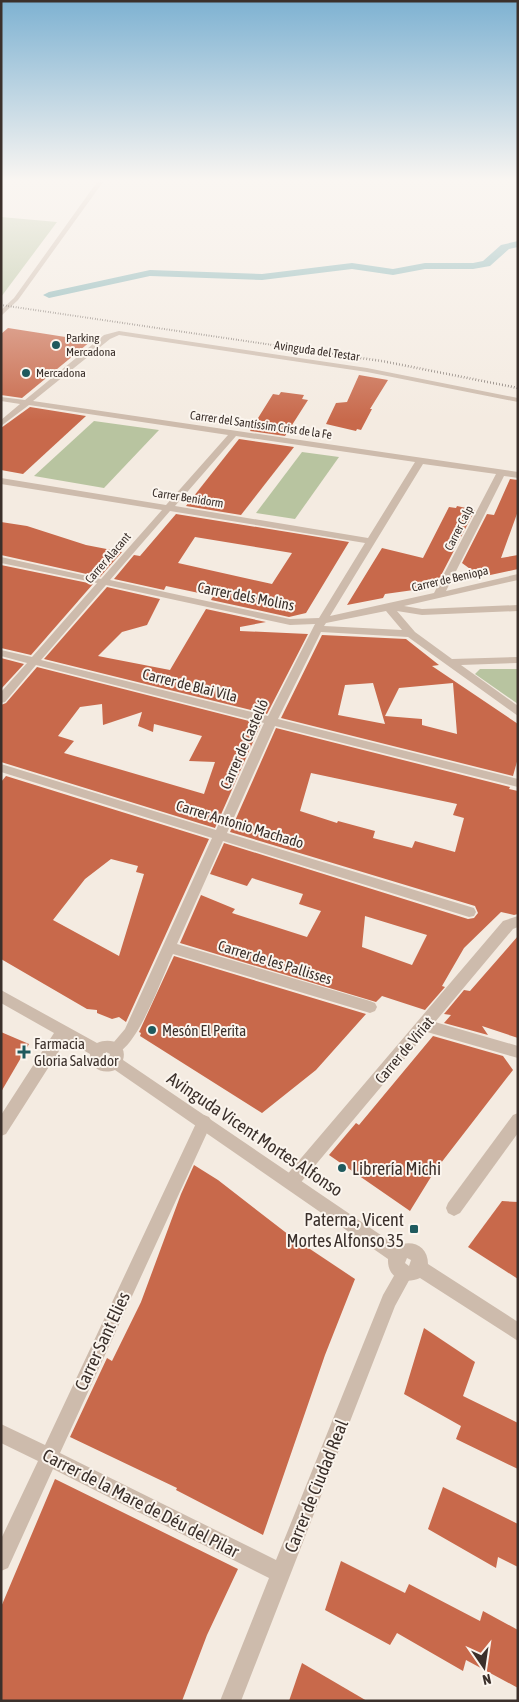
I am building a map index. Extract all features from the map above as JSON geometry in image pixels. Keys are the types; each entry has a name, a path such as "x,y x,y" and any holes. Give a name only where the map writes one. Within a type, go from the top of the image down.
{"street":[{"path":"1,314 11,306 43,261"},
{"name":"Avinguda del Testar","path":"26,402 112,334 367,370 518,400"},
{"name":"Carrer del Santíssim Crist de la Fe","path":"1,399 518,476"},
{"path":"1,424 26,402"},
{"name":"Carrer Alacant","path":"1,699 234,433"},
{"name":"Carrer de Castelló","path":"115,1056 130,1034 171,948 271,721 320,625 420,461"},
{"name":"Carrer Calp","path":"440,594 501,473"},
{"name":"Carrer Benidorm","path":"1,480 371,541"},
{"name":"Carrer dels Molins","path":"1,560 290,622 411,634"},
{"name":"Carrer de Beniopa","path":"388,607 518,577"},
{"path":"388,607 411,634 518,712"},
{"name":"Carrer dels Molins","path":"320,625 388,607 422,612 518,608"},
{"name":"Carrer de Blai Vila","path":"1,653 518,783"},
{"path":"450,662 518,660"},
{"name":"Carrer Antonio Machado","path":"1,768 469,912"},
{"name":"Carrer de Viriat","path":"291,1182 425,1026 508,925 518,921"},
{"name":"Carrer de les Pallisses","path":"171,948 370,1007"},
{"name":"Avinguda Vicent Mortes Alfonso","path":"1,996 98,1051 96,1057 98,1063 104,1065 115,1056 204,1122 407,1266 518,1332"},
{"path":"425,1026 518,1052"},
{"path":"1,1129 63,1032"},
{"path":"454,1208 518,1120"},
{"name":"Carrer Sant Elies","path":"1,1561 204,1122"},
{"name":"Carrer de Ciudad Real","path":"230,1701 389,1301 407,1266"},
{"name":"Carrer de la Mare de Déu del Pilar","path":"1,1433 281,1573"}],"green space":[{"path":"1,261 28,261 1,297"},
{"path":"94,421 159,430 104,488 34,476"},
{"path":"302,452 339,457 295,519 256,513"},
{"path":"480,669 518,669 518,704 475,674"}],"building":[{"name":"Mercadona","path":"8,328 91,341 22,398 1,395 1,334"},
{"path":"359,375 388,380 370,409 372,409 361,430 357,429 356,431 326,424 336,403 347,402"},
{"path":"281,392 304,395 302,399 308,400 285,436 250,431 273,394 279,395"},
{"path":"30,407 86,416 23,474 1,470 1,428"},
{"path":"239,439 294,447 241,515 186,506"},
{"path":"510,479 518,480 518,511 501,558 518,555 518,569 481,577 462,563 487,514 494,515"},
{"path":"457,506 475,510 435,587 385,594 383,598 347,605 382,548 423,558 449,507 456,508"},
{"path":"176,514 349,542 306,613 289,617 211,600 213,596 166,586 164,590 114,579 134,555 140,556","holes":["195,537 292,553 272,584 178,563"]},
{"path":"1,522 27,526 86,545 122,552 100,577 1,555"},
{"path":"1,565 93,584 31,655 1,648"},
{"path":"107,587 160,599 147,625 122,632 98,656 170,670 206,609 266,622 240,627 240,631 308,634 267,714 44,659"},
{"path":"322,635 406,639 439,665 432,666 518,724 518,758 513,776 281,718","holes":["373,683 385,724 338,715 345,685","453,683 457,734 422,725 422,719 385,716 399,688"]},
{"path":"1,658 24,664 1,689"},
{"path":"37,667 261,724 215,828 1,762 1,705 6,703","holes":["102,704 103,725 142,712 138,726 153,732 154,724 202,736 189,761 215,762 204,794 64,753 74,741 58,736 80,707"]},
{"path":"276,728 510,787 509,789 518,791 518,914 501,912 464,948 442,986 445,987 425,1010 382,996 376,1002 180,943 201,895 235,909 232,913 307,937 321,911 299,904 303,894 252,878 247,886 210,874 224,843 468,919 474,918 478,913 475,906 230,832","holes":["311,773 457,804 453,815 464,818 455,852 415,841 412,848 373,838 375,831 338,821 337,823 300,811","365,916 427,935 412,965 362,947"]},
{"path":"6,776 209,839 126,1022 119,1017 112,1019 97,1013 97,1010 87,1009 1,959 1,782","holes":["111,859 138,866 136,872 144,874 119,956 53,920 85,879"]},
{"path":"518,936 518,1038 482,1026 488,1035 444,1023 451,1015 444,1014 464,990 470,991"},
{"path":"174,956 366,1014 316,1070 262,1113 140,1036 141,1033 139,1032"},
{"path":"1,1032 29,1044 1,1092"},
{"path":"433,1036 503,1056 513,1070 434,1172 410,1211 329,1155 356,1123 359,1125"},
{"path":"194,1165 218,1180 289,1235 355,1279 325,1355 263,1535 176,1490 177,1488 70,1437 107,1358 112,1361 141,1302 181,1194"},
{"path":"502,1201 518,1202 518,1279 468,1247"},
{"path":"424,1328 475,1362 463,1396 518,1423 518,1469 456,1439 461,1426 404,1394"},
{"path":"55,1479 238,1569 207,1635 182,1701 1,1701 1,1607"},
{"path":"443,1487 518,1524 518,1567 498,1557 496,1568 428,1529"},
{"path":"341,1561 405,1593 409,1584 480,1621 483,1611 518,1630 518,1688 466,1660 463,1671 397,1633 390,1645 325,1610"},
{"path":"302,1663 367,1701 289,1701"}],"waterway":[{"path":"49,295 150,273 262,277 352,266 393,272 425,266 473,266 486,264 489,261"}],"railway":[{"path":"1,305 334,354"},
{"path":"325,353 382,361 518,388"}],"place":[{"name":"Parking Mercadona","path":"56,345"},
{"name":"Mercadona","path":"26,373"},
{"name":"Mesón El Perita","path":"152,1030"},
{"name":"Farmacia Gloria Salvador","path":"24,1052"},
{"name":"Librería Michi","path":"342,1168"},
{"name":"Paterna, Vicent Mortes Alfonso 35","path":"414,1229"}]}
